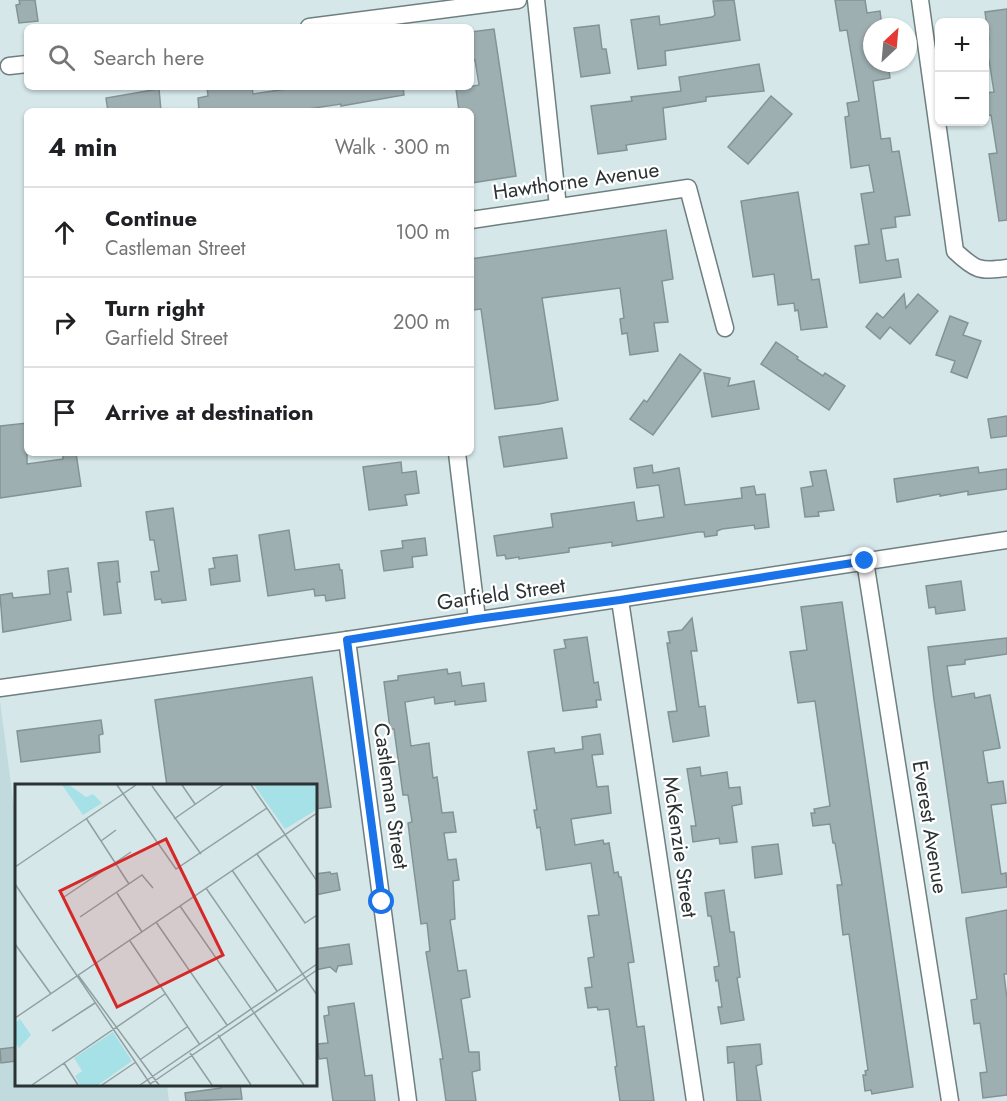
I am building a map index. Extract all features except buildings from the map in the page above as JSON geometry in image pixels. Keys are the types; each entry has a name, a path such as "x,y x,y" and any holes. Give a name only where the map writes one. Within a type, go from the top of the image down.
{"street":[{"path":"332,24 518,0"},
{"path":"536,0 558,207"},
{"path":"920,0 955,251 968,264 986,271 1007,268"},
{"path":"9,66 24,64"},
{"name":"Hawthorne Avenue","path":"474,220 688,188 725,327"},
{"path":"457,456 477,619"},
{"name":"Garfield Street","path":"0,688 620,600 1007,540"},
{"name":"Everest Avenue","path":"865,561 950,1101"},
{"name":"McKenzie Street","path":"620,600 695,1101"},
{"name":"Castleman Street","path":"347,640 408,1101"}],"shaded area":[{"path":"0,701 15,814 15,1086 167,1086 169,1101 0,1101"}],"route":[{"path":"382,902 347,640 865,561"}]}
